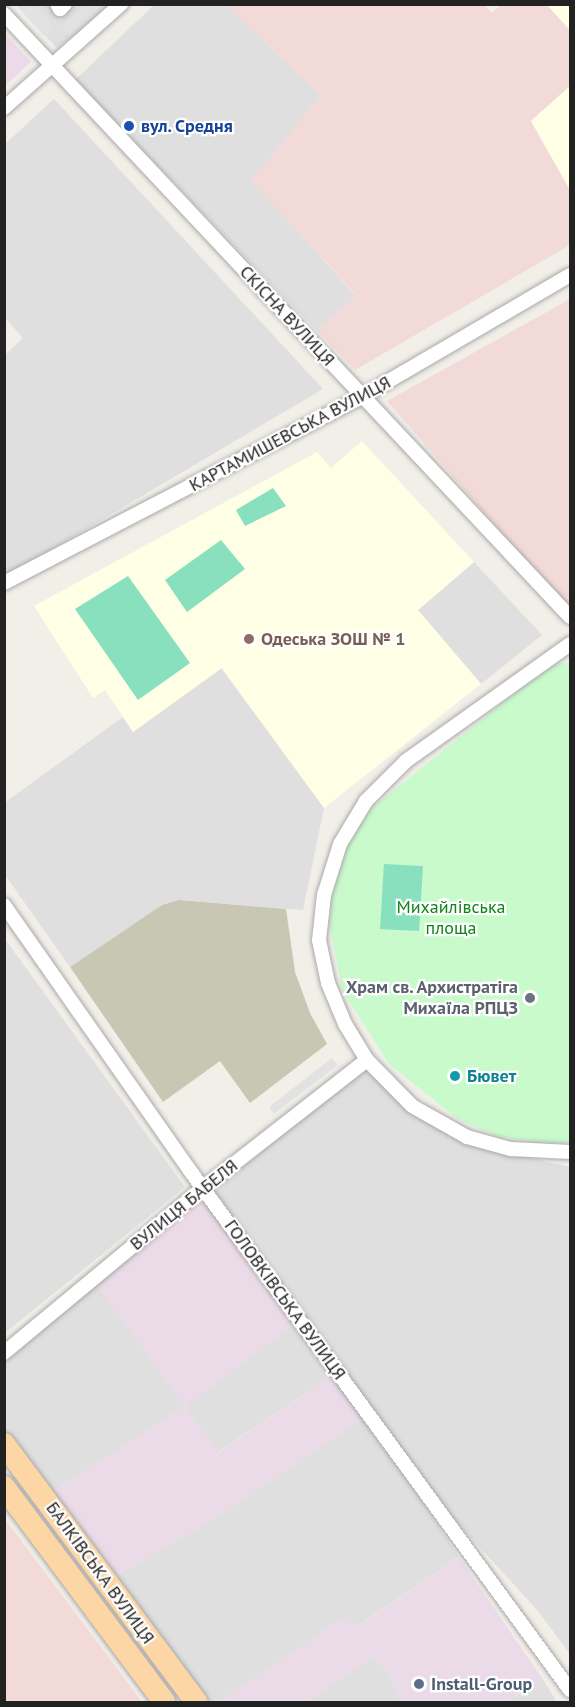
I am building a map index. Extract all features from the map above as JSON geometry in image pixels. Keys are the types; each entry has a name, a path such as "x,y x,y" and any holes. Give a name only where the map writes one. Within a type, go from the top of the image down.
{"main road":[{"name":"БАЛКІВСЬКА ВУЛИЦЯ","path":"4,1444 196,1702"},
{"name":"БАЛКІВСЬКА ВУЛИЦЯ","path":"4,1487 164,1702"}],"street":[{"path":"57,4 60,9 65,4"},
{"path":"4,108 121,4"},
{"name":"CКІСНА ВУЛИЦЯ","path":"4,14 570,617"},
{"name":"КАРТАМИШЕВСЬКА ВУЛИЦЯ","path":"4,583 363,396 570,275"},
{"path":"570,644 406,761 366,801 340,844 324,895 319,940 328,983 367,1060 412,1106 467,1137 511,1149 570,1152"},
{"name":"ГОЛОВКІВСЬКА ВУЛИЦЯ","path":"4,905 203,1188 570,1690"},
{"name":"ВУЛИЦЯ БАБЕЛЯ","path":"4,1353 203,1188 367,1060"}],"shaded area":[{"path":"484,4 492,13 501,5 547,5 570,30 570,86 531,121 570,190 570,245 355,370 317,331 356,295 251,180 321,96 226,5"},
{"path":"16,5 108,5 57,48"},
{"path":"16,5 35,5 55,27 44,36"},
{"path":"86,5 108,5 71,37 61,26"},
{"path":"154,5 226,5 321,96 252,180 356,296 317,331 75,80"},
{"path":"547,5 570,5 570,30"},
{"path":"4,32 31,62 5,86 4,86"},
{"path":"570,86 570,190 531,121"},
{"path":"54,99 323,389 5,577 5,355 23,338 5,318 5,144"},
{"path":"570,299 570,611 387,401"},
{"name":"Одеська ЗОШ № 1","path":"362,441 474,562 418,610 481,684 324,808 222,668 133,732 105,690 93,698 34,606 317,452 331,468"},
{"path":"474,562 542,635 481,684 418,610"},
{"path":"221,668 324,808 303,910 179,900 162,905 70,967 5,875 4,803 123,717 133,732"},
{"path":"179,900 286,909 295,972 310,1013 327,1044 250,1103 220,1061 163,1102 70,967 162,905"},
{"path":"5,939 185,1187 4,1333"},
{"path":"332,1058 338,1065 274,1114 269,1107"},
{"path":"366,1062 465,1143 570,1167 570,1654 538,1611 417,1479 205,1188"},
{"path":"202,1190 299,1320 185,1407 94,1280"},
{"path":"94,1280 185,1406 299,1320 336,1373 218,1452 185,1407 52,1492 5,1432 5,1355"},
{"path":"336,1373 367,1416 215,1518 112,1578 52,1492 185,1407 219,1452"},
{"path":"367,1416 459,1557 355,1628 347,1616 219,1702 210,1702 112,1578 215,1518"},
{"path":"5,1519 142,1702 5,1702"},
{"path":"459,1557 542,1678 506,1702 401,1702 389,1673 374,1656 305,1702 219,1702 347,1616 356,1628"},
{"path":"374,1656 389,1673 401,1702 305,1702"},
{"path":"542,1678 557,1702 506,1702"}],"green space":[{"path":"273,488 286,506 245,526 236,510"},
{"path":"221,540 245,569 187,612 165,580"},
{"path":"128,576 190,663 138,700 75,609"},
{"name":"Михайлівська площа","path":"553,663 570,663 570,1142 538,1143 498,1136 459,1120 389,1064 342,990 330,927 332,876 359,818"},
{"path":"384,864 423,866 419,931 380,929"}],"place":[{"name":"вул. Средня","path":"129,126"},
{"name":"Одеська ЗОШ № 1","path":"249,639"},
{"name":"Храм св. Архистратіга Михаїла РПЦЗ","path":"530,998"},
{"name":"Бювет","path":"455,1076"},
{"name":"Install-Group","path":"419,1684"}]}
